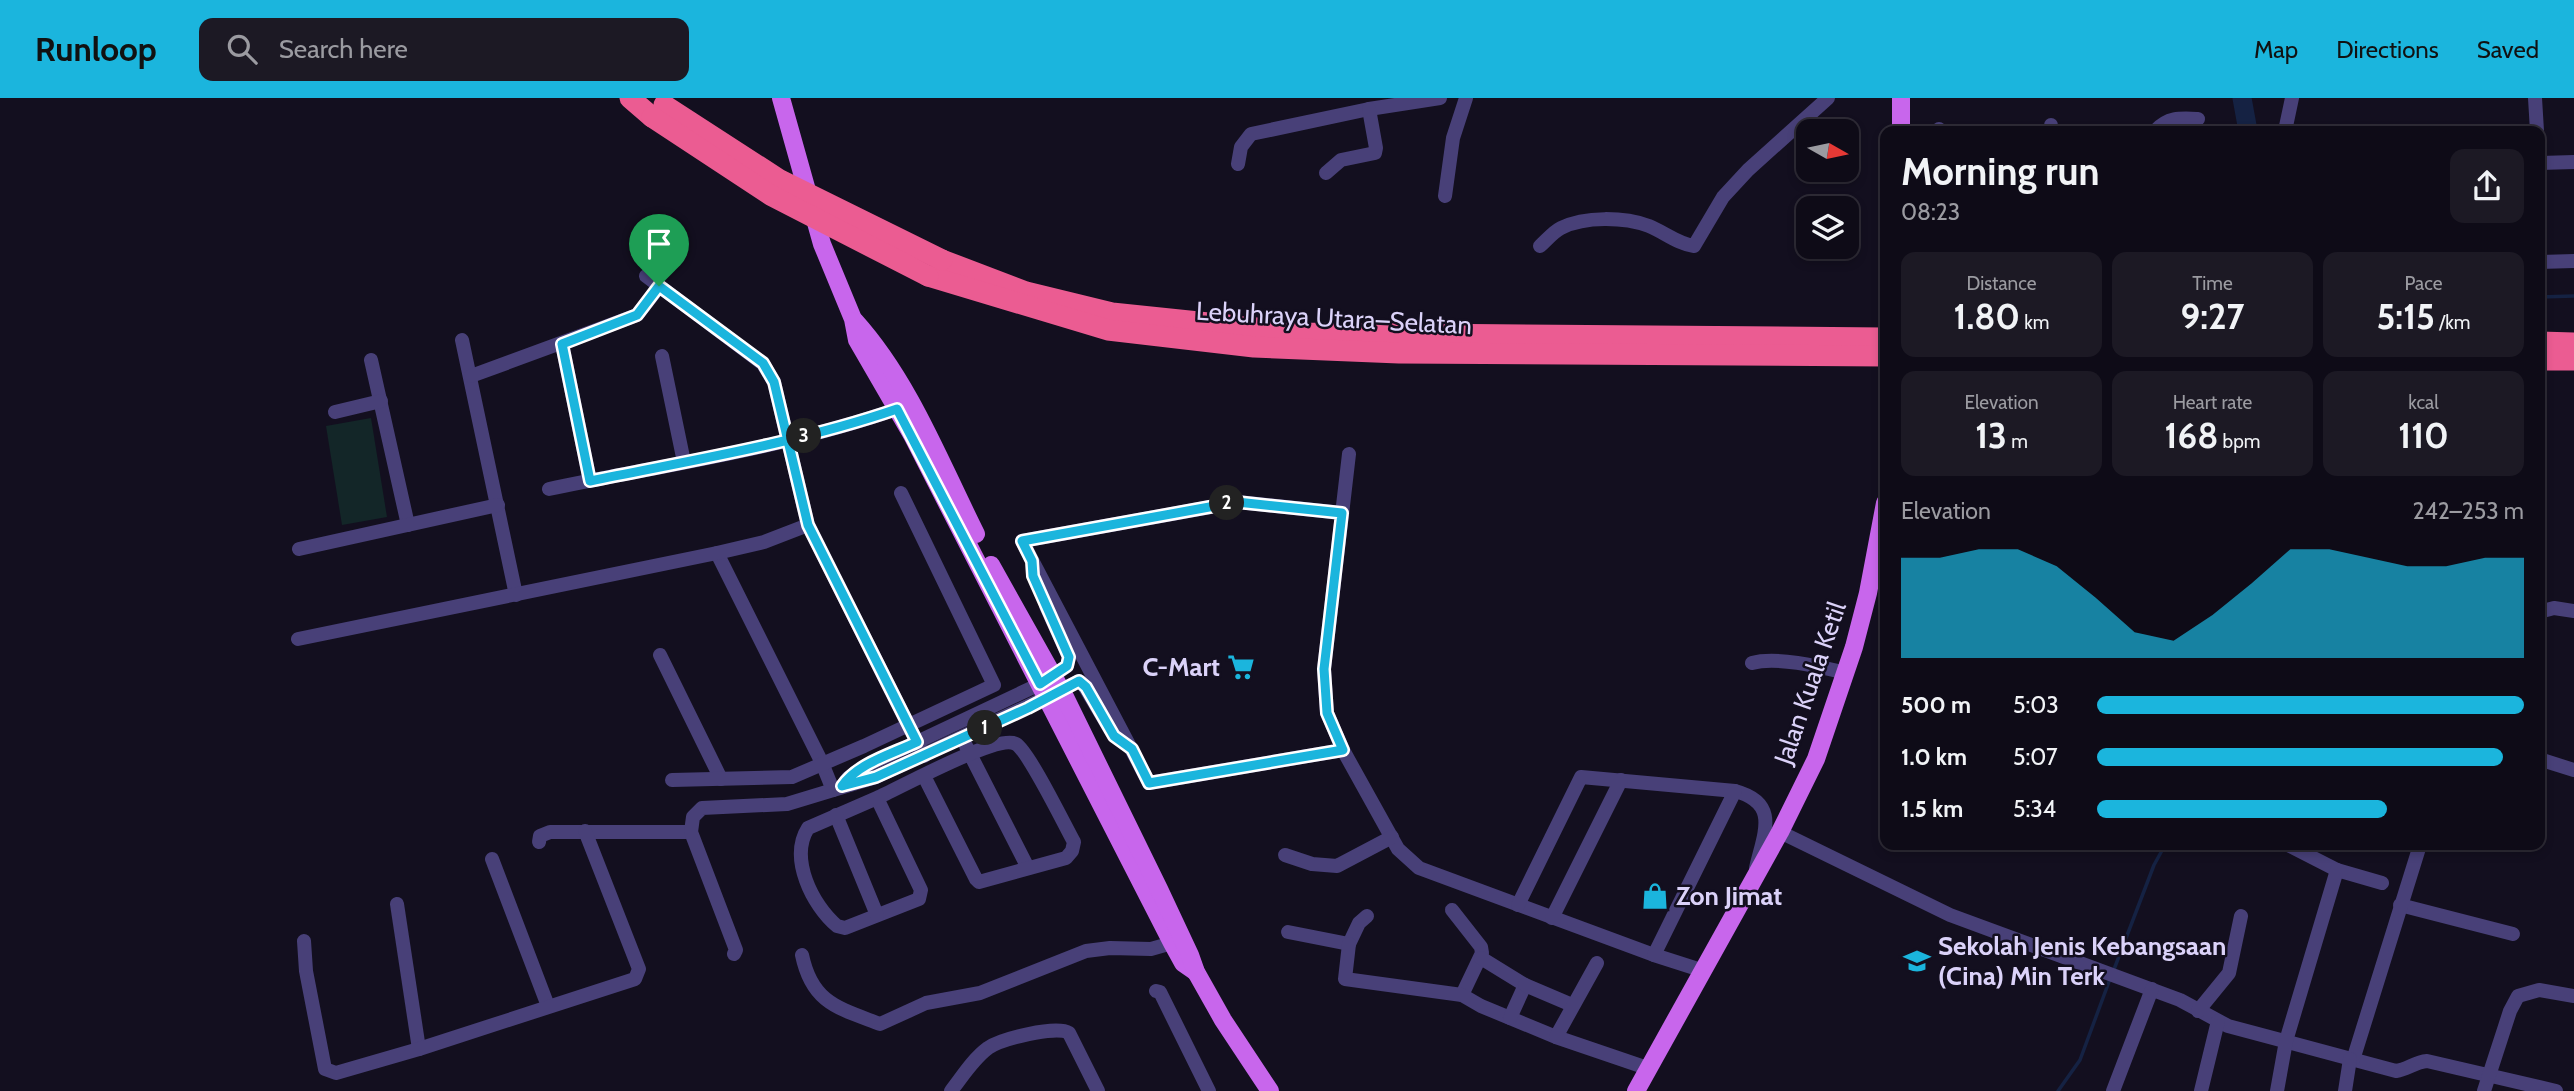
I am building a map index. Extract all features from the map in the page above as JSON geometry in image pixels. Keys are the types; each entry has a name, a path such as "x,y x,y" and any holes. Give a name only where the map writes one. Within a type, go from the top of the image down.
{"highway":[{"name":"Lebuhraya Utara–Selatan","path":"630,98 658,107 935,268 1108,330 1254,347 1399,353 1880,356"},
{"name":"Lebuhraya Utara–Selatan","path":"935,268 1112,313 1304,333 1880,338"},
{"path":"2545,342 2574,343"},
{"path":"2545,360 2574,360"}],"main road":[{"path":"781,98 822,244 853,319 857,340 1050,687 1170,911 1196,972 1223,1020 1270,1091"},
{"path":"1901,98 1901,126"},
{"path":"853,319 872,340 910,401 1172,943 1183,962 1196,972"},
{"name":"Jalan Kuala Ketil","path":"1639,1090 1780,832 1816,759 1846,673 1868,593 1880,529"}],"street":[{"path":"1238,164 1241,147 1251,134 1369,109 1440,98"},
{"path":"1445,196 1453,138 1466,98"},
{"path":"1540,246 1558,229 1578,221 1602,220 1649,226 1686,245 1695,246 1723,197 1748,170 1828,98"},
{"path":"2286,126 2292,98"},
{"path":"2535,98 2536,126"},
{"path":"1326,173 1341,160 1374,153 1376,148 1369,109"},
{"path":"2161,126 2170,119 2198,119"},
{"path":"2545,163 2574,162"},
{"path":"2545,262 2574,261"},
{"path":"646,276 763,363 774,382 808,525 924,756"},
{"path":"471,376 637,315 659,286"},
{"path":"462,340 516,595"},
{"path":"562,344 590,481"},
{"path":"663,356 684,461"},
{"path":"371,360 408,525"},
{"path":"335,412 381,401"},
{"path":"549,489 788,440 853,424 897,409"},
{"path":"1349,454 1324,669 1327,713 1343,750 1398,849 1419,868 1704,971"},
{"path":"672,780 792,777 994,685 901,494"},
{"path":"1342,513 1230,503 1022,541 1149,783 1343,750"},
{"path":"299,549 498,505"},
{"path":"298,639 717,553 764,542 808,525"},
{"path":"717,553 837,788"},
{"path":"734,954 736,950 691,832 693,817 702,807 787,804 876,777 962,738 1050,687 1067,666 1069,657 1033,576 1032,561"},
{"path":"2545,610 2554,608 2574,611"},
{"path":"660,655 721,779"},
{"path":"1752,663 1786,663 1846,673"},
{"path":"837,788 864,767 917,742 1050,687 1075,682 1083,684 1114,736 1132,749"},
{"path":"962,738 1028,868"},
{"path":"877,799 922,893 915,902 845,928 837,926 818,902 803,873 800,855 803,836 808,828 877,799 970,753 1008,741 1017,744 1029,757 1074,842 1072,851 1066,858 982,883 977,881 924,776"},
{"path":"2545,761 2574,770"},
{"path":"1518,905 1581,777 1735,791 1755,797 1763,808 1766,826 1753,880"},
{"path":"1552,918 1621,780"},
{"path":"1654,955 1735,791"},
{"path":"836,816 877,915"},
{"path":"304,942 306,971 325,1069 336,1073 635,979 639,969 586,831"},
{"path":"539,842 540,836 550,832 691,832"},
{"path":"1780,832 1950,915 2186,1002 2218,1021 2396,1071 2427,1061 2486,1084 2556,1091"},
{"path":"1285,855 1312,864 1336,866 1392,838"},
{"path":"2298,850 2337,870 2382,883"},
{"path":"2345,1091 2351,1059 2378,985 2418,850"},
{"path":"492,859 548,1006"},
{"path":"2277,1091 2286,1041 2337,870"},
{"path":"397,904 419,1049"},
{"path":"2400,905 2513,934"},
{"path":"1452,910 1481,947 1481,958 1462,995"},
{"path":"1367,916 1359,923 1349,944 1345,979 1462,995 1556,1037 1650,1069"},
{"path":"2198,1011 2229,973 2241,916"},
{"path":"1288,932 1349,944"},
{"path":"802,955 806,975 823,996 839,1008 880,1024 926,1003 980,993 1086,951 1110,948 1151,949 1172,943"},
{"path":"1481,958 1525,985 1572,1004"},
{"path":"1556,1037 1597,963"},
{"path":"1510,1018 1525,985"},
{"path":"2113,1091 2152,989"},
{"path":"2486,1084 2510,1011 2518,996 2539,990 2574,996"},
{"path":"1156,991 1160,992 1209,1091"},
{"path":"2201,1091 2218,1021"},
{"path":"951,1091 988,1048 1001,1041 1057,1030 1069,1033 1098,1091"}],"green space":[{"path":"371,418 387,517 342,525 326,426"}],"waterway":[{"path":"2242,98 2247,126"},
{"path":"2545,297 2574,296"},
{"path":"2113,972 2162,850"},
{"path":"2058,1091 2080,1060 2110,979"}],"place":[{"name":"C-Mart","path":"1241,667"},
{"name":"Zon Jimat","path":"1655,896"},
{"name":"Sekolah Jenis Kebangsaan (Cina) Min Terk","path":"1917,961"}],"route":[{"path":"659,286 637,315 562,344 590,481 788,440 853,424 897,409 1040,684 1067,666 1069,657 1033,576 1032,561 1022,541 1237,502 1342,513 1324,669 1324,692 1327,713 1343,750 1149,783 1132,749 1114,736 1086,687 1079,681 1028,708 876,777 842,786 848,778 864,767 917,742 808,525 788,440 774,382 769,372 763,363 659,286"}]}
